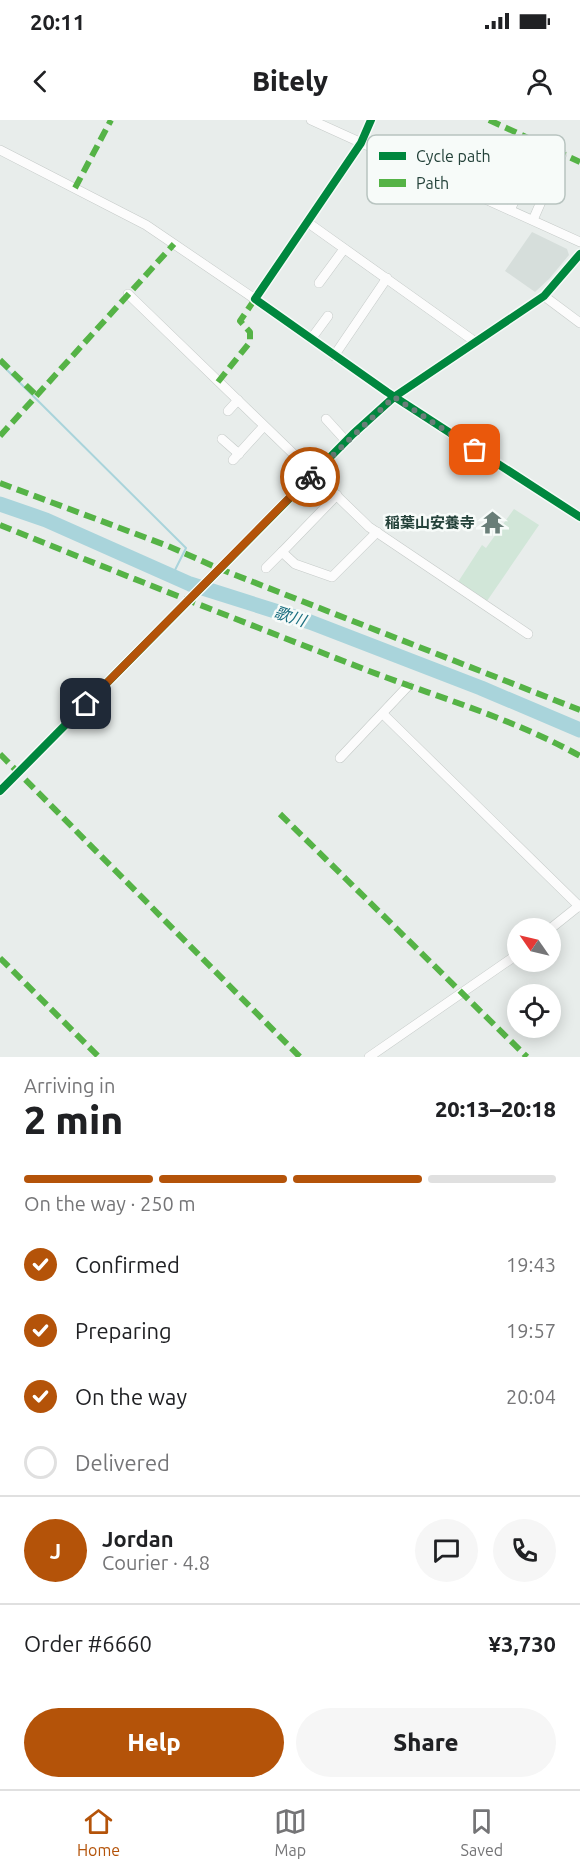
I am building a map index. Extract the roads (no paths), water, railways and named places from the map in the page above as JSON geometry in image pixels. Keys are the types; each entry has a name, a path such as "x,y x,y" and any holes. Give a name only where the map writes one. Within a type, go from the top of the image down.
{"street":[{"path":"310,120 367,146"},
{"path":"255,299 361,143 371,120"},
{"path":"0,150 146,225 394,397 580,517"},
{"path":"497,204 580,242"},
{"path":"510,210 513,204"},
{"path":"532,220 539,204"},
{"path":"307,222 474,341"},
{"path":"319,283 344,249"},
{"path":"0,791 345,441 394,397 544,296 580,254"},
{"path":"334,356 387,278"},
{"path":"128,294 313,475 377,532 528,633"},
{"path":"544,296 580,323"},
{"path":"311,339 328,316"},
{"path":"228,411 238,400"},
{"path":"326,419 345,441"},
{"path":"222,439 236,457 264,426"},
{"path":"266,568 311,526 337,495"},
{"path":"282,552 295,564 332,577 377,532"},
{"path":"340,758 408,686"},
{"path":"383,714 580,906 561,920"},
{"path":"369,1057 507,962"}],"waterway":[{"path":"0,363 186,548 172,576"},
{"name":"歌川","path":"0,504 46,520 190,584 310,622 481,688 580,730"}],"place":[{"name":"稲葉山安養寺","path":"493,523"}]}
